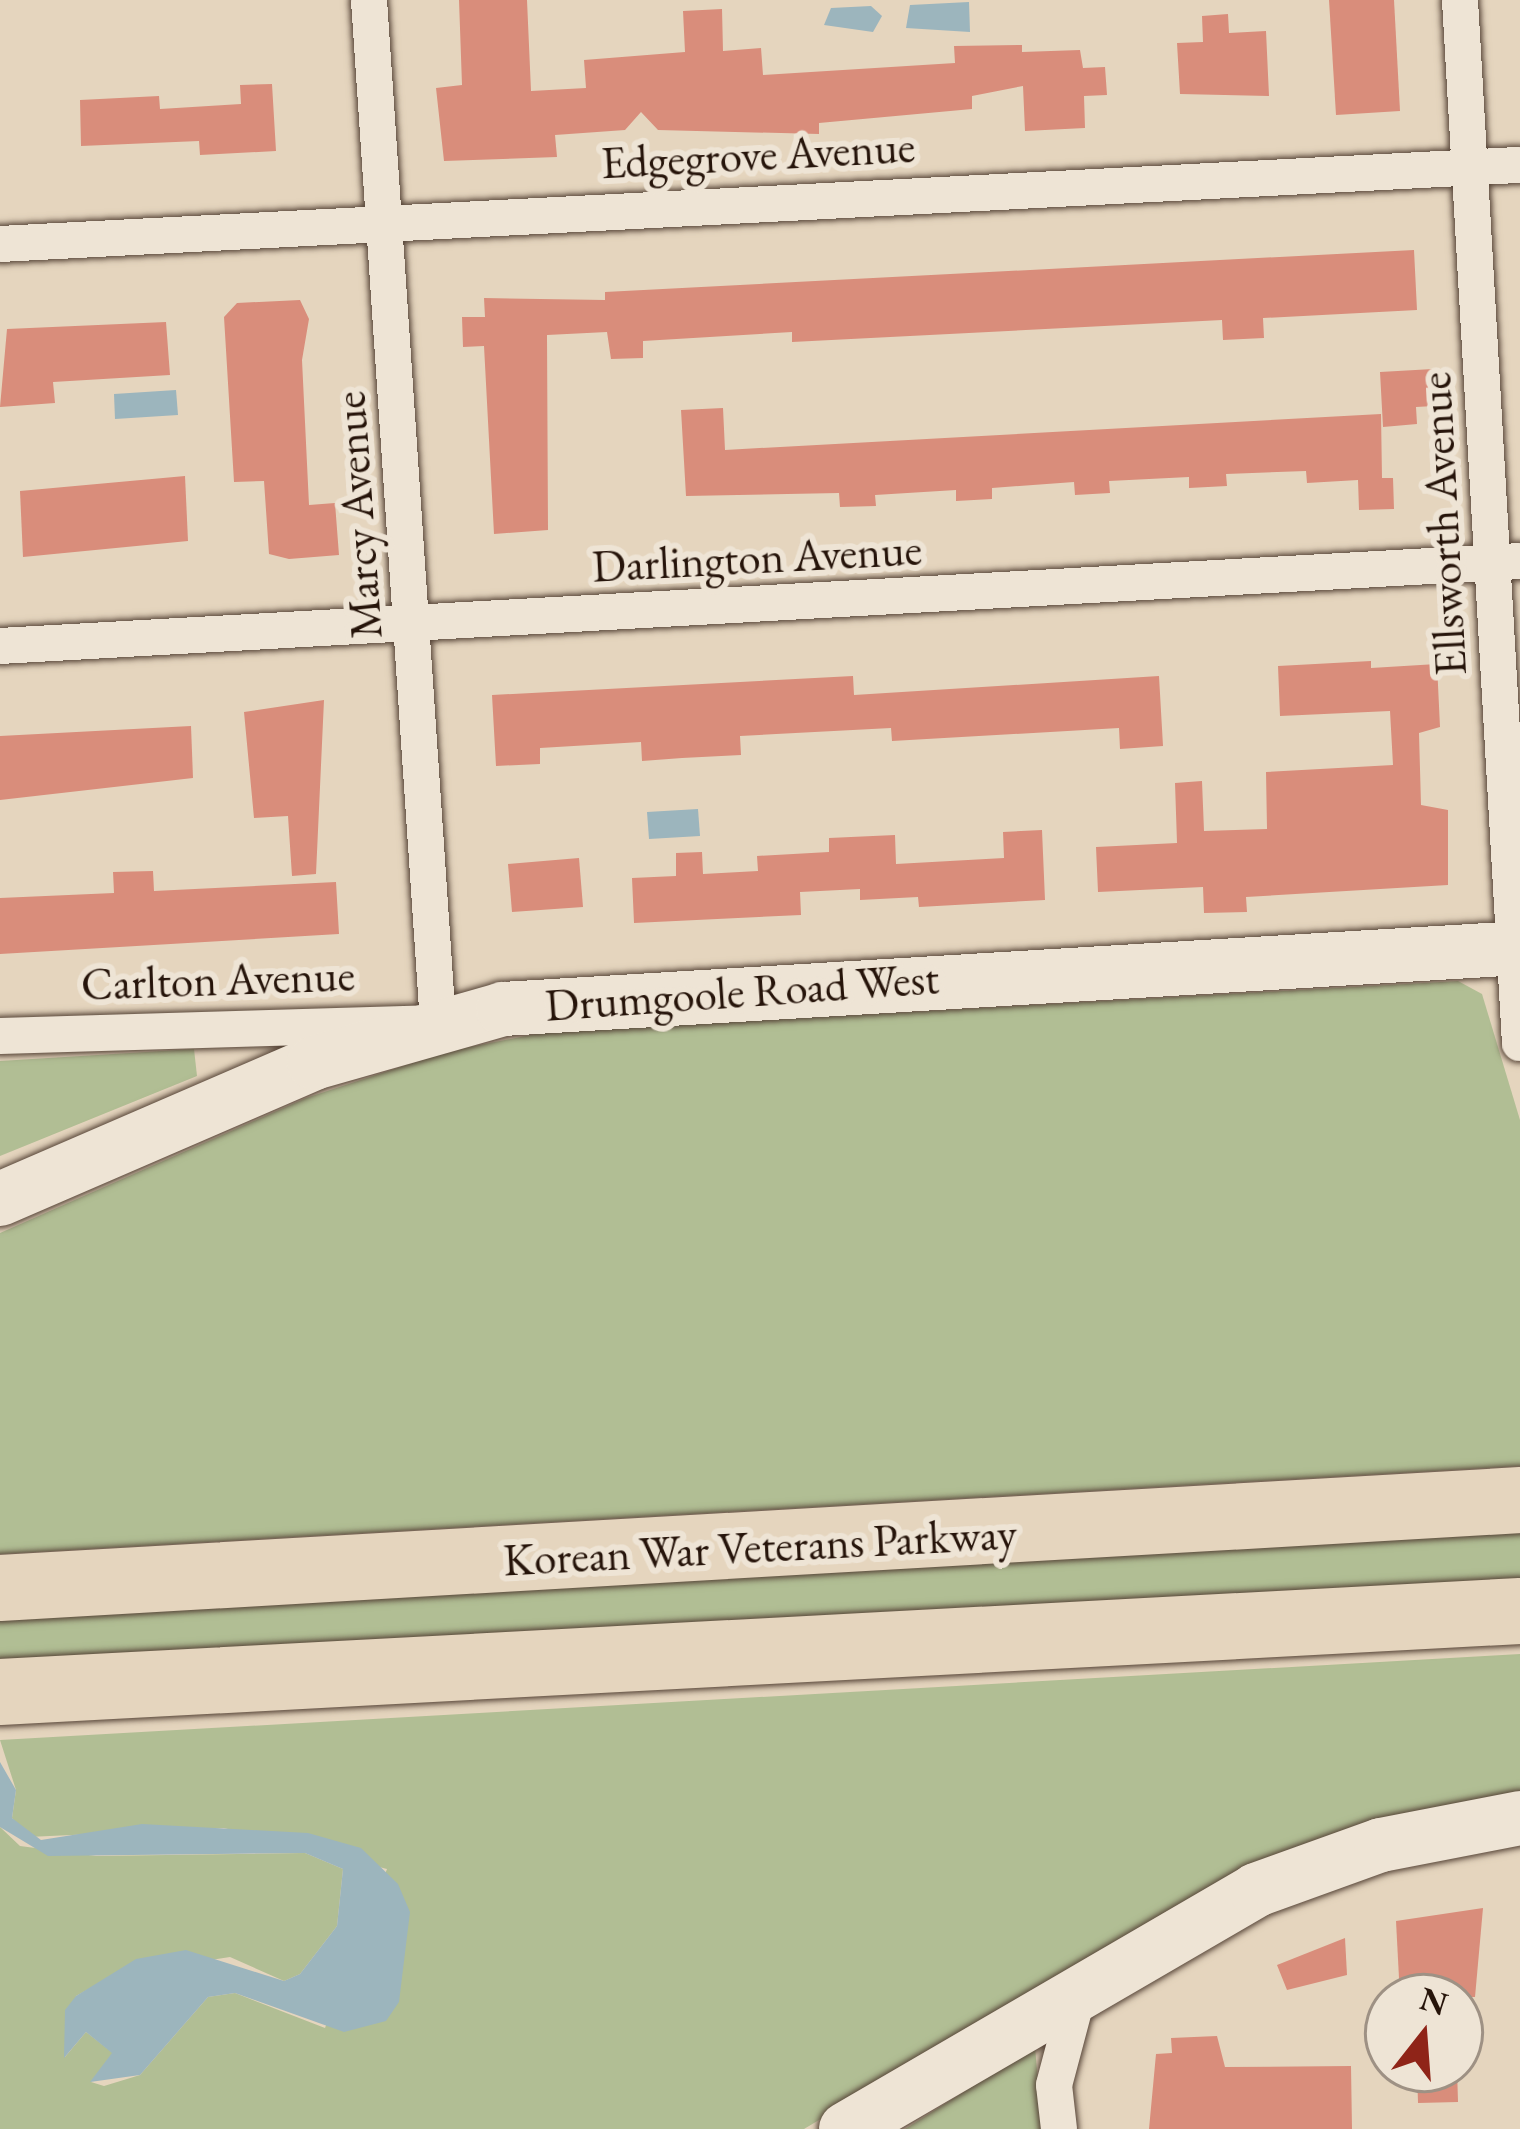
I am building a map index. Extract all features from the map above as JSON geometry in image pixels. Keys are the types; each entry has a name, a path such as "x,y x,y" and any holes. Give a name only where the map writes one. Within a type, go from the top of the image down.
{"highway":[{"name":"Korean War Veterans Parkway","path":"0,1588 1520,1500"},
{"path":"0,1692 1520,1611"}],"main road":[{"name":"Drumgoole Road West","path":"0,1199 314,1063 438,1023 630,994 1517,948"},
{"path":"846,2129 1198,1918 1317,1865 1520,1818"}],"street":[{"name":"Marcy Avenue","path":"369,0 415,627 438,1023"},
{"name":"Ellsworth Avenue","path":"1460,0 1470,167 1508,561 1520,1043"},
{"name":"Edgegrove Avenue","path":"0,244 1520,165"},
{"name":"Darlington Avenue","path":"0,646 415,627 1508,561"},
{"name":"Carlton Avenue","path":"0,1036 438,1023"},
{"path":"1059,2129 1057,2068 1081,1986"}],"green space":[{"path":"1458,981 1482,994 1520,1120 1520,1466 0,1554 0,1233 306,1098 449,1051 541,1033"},
{"path":"194,1049 197,1076 0,1156 0,1061"},
{"path":"1520,1527 1520,1591 0,1674 0,1615"},
{"path":"1520,1654 1520,1799 1178,1905 804,2129 0,2129 0,1827 20,1846 96,1856 305,1853 343,1869 337,1926 300,1974 284,1981 230,1957 114,1975 76,1996 65,2057 86,2032 113,2053 91,2082 104,2086 140,2075 208,1997 235,1993 325,2028 387,1869 224,1828 28,1837 12,1818 16,1790 0,1740"},
{"path":"1035,2047 1042,2129 905,2129"}],"water":[{"path":"969,2 970,32 906,28 910,5"},
{"path":"871,6 882,16 873,32 824,25 831,8"},
{"path":"176,390 178,415 115,419 114,394"},
{"path":"698,809 700,836 649,839 647,812"},
{"path":"0,1762 16,1790 12,1818 41,1840 142,1824 308,1833 361,1848 398,1884 410,1912 399,2002 386,2021 344,2032 235,1993 208,1997 140,2075 90,2082 112,2053 86,2032 64,2058 65,2010 76,1996 136,1959 186,1950 284,1981 300,1974 337,1926 343,1869 305,1853 48,1856 0,1827"}],"building":[{"path":"459,0 527,0 531,91 586,88 584,60 685,52 683,11 722,9 723,51 761,48 763,75 955,63 954,46 1022,45 1022,52 1080,50 1083,68 1105,67 1107,95 1084,96 1085,128 1025,131 1023,86 972,96 972,109 819,123 819,134 658,130 641,112 625,130 555,135 557,157 444,161 436,88 462,85"},
{"path":"1329,0 1394,0 1400,111 1336,115"},
{"path":"1228,14 1229,33 1266,31 1269,96 1180,94 1177,43 1203,42 1202,16"},
{"path":"272,84 276,151 200,155 199,141 81,146 80,100 159,96 160,109 241,104 240,85"},
{"path":"1414,250 1417,310 1263,318 1264,338 1223,340 1222,320 792,342 792,332 643,341 643,358 611,359 607,332 547,335 548,530 494,534 484,346 463,347 462,317 485,317 484,298 605,300 605,292"},
{"path":"300,300 309,319 302,360 309,505 335,503 339,555 289,559 269,554 264,481 234,482 224,317 237,303"},
{"path":"166,322 170,375 53,382 55,403 0,407 7,329"},
{"path":"1433,369 1434,406 1416,407 1417,424 1383,427 1380,372"},
{"path":"723,408 725,450 1381,414 1382,478 1393,478 1394,509 1359,510 1358,480 1307,483 1306,471 1226,474 1227,486 1189,488 1189,477 1109,481 1110,493 1075,495 1074,482 992,488 992,499 956,501 956,490 875,495 876,506 840,507 839,493 686,496 681,410"},
{"path":"185,476 188,541 23,557 20,491"},
{"path":"1371,661 1371,668 1437,664 1440,727 1419,733 1421,805 1448,810 1448,885 1246,897 1247,912 1204,913 1203,887 1098,892 1096,847 1177,843 1175,783 1202,781 1204,831 1267,829 1266,772 1393,765 1390,711 1280,716 1278,666"},
{"path":"853,676 854,695 1159,676 1163,746 1120,749 1119,728 892,741 891,728 740,736 741,755 642,761 641,742 540,748 540,764 496,766 492,695"},
{"path":"324,700 316,874 292,876 288,816 254,818 244,712"},
{"path":"191,726 193,778 0,800 0,736"},
{"path":"1042,830 1045,900 919,907 918,897 860,900 860,889 800,892 801,915 634,923 632,878 676,876 676,853 702,852 703,874 758,871 757,856 829,852 829,838 895,835 896,864 1004,858 1003,832"},
{"path":"579,858 583,907 512,912 508,864"},
{"path":"153,871 154,891 336,882 339,934 0,954 0,898 114,893 113,872"},
{"path":"1483,1908 1477,1973 1399,1973 1396,1921"},
{"path":"1345,1938 1347,1975 1287,1990 1277,1965"},
{"path":"1217,2036 1225,2067 1351,2066 1352,2129 1149,2129 1156,2054 1172,2053 1171,2038"},
{"path":"1418,2093 1458,2093 1458,2102 1418,2103"}]}
